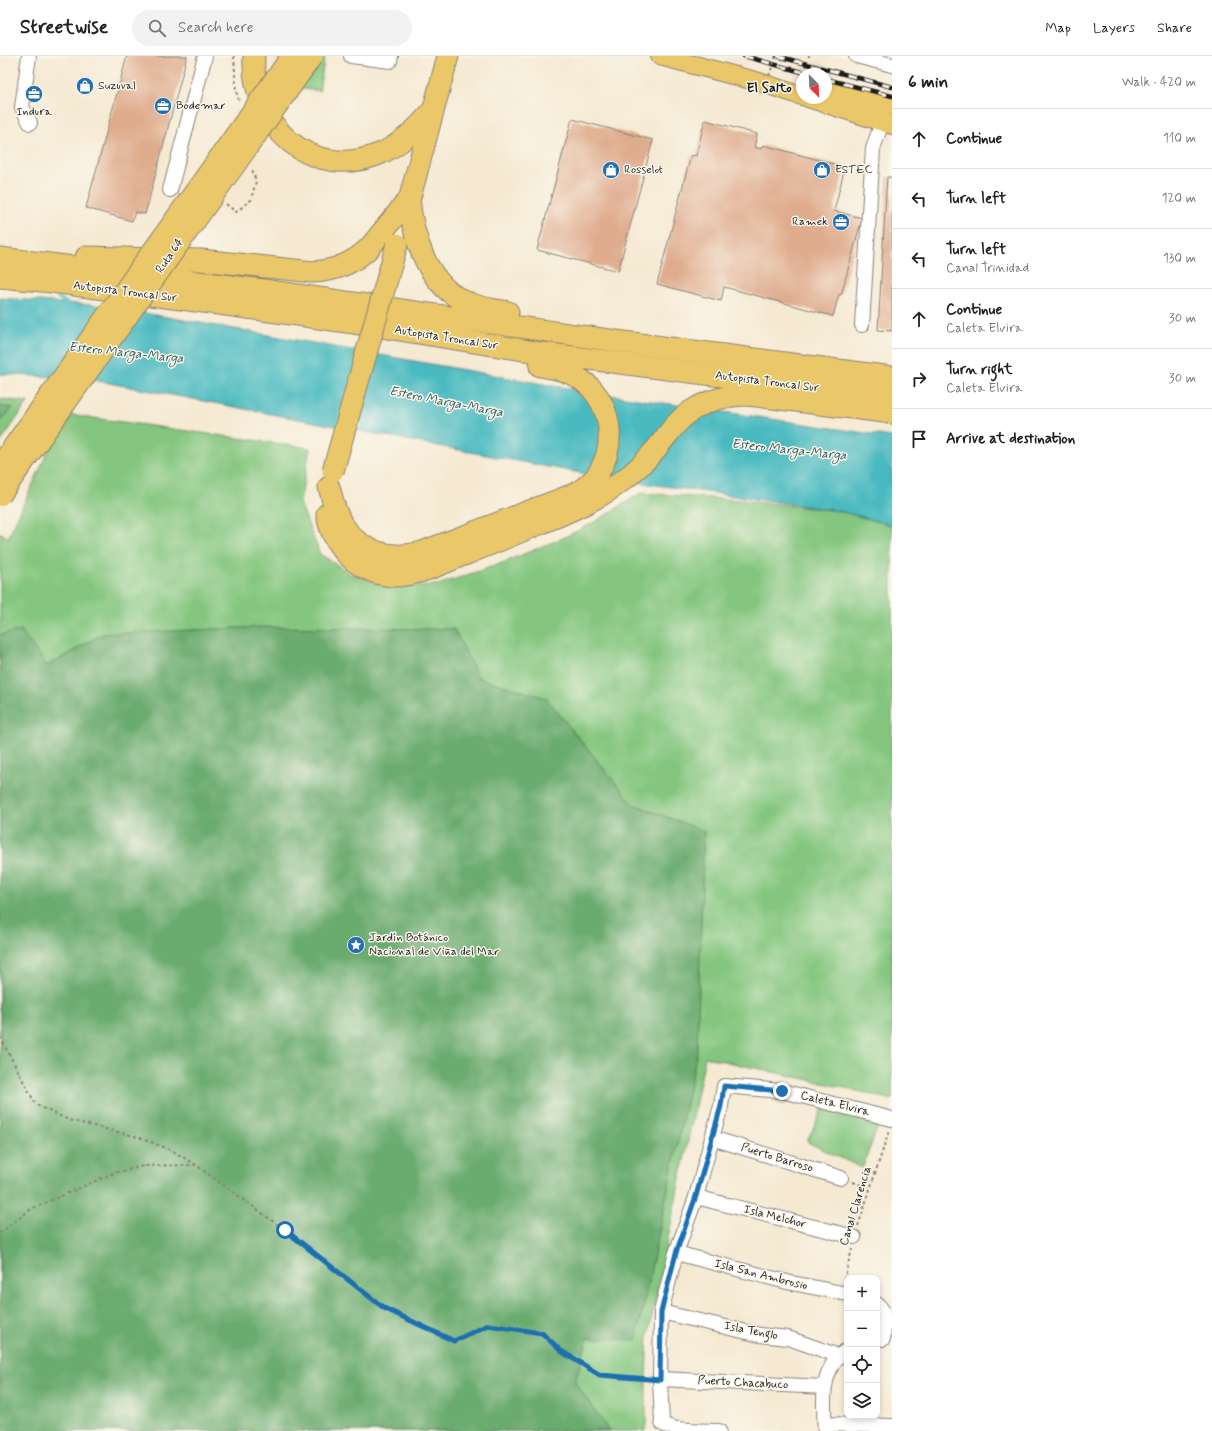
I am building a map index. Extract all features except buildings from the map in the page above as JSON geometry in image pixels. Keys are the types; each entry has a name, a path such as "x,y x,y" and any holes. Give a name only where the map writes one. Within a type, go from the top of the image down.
{"highway":[{"path":"254,56 253,64 256,84 262,104 270,121 288,142 315,156 346,161 368,158 380,154 401,142 412,133 435,103"},
{"name":"Ruta 64","path":"0,466 292,56"},
{"name":"Ruta 64","path":"0,495 312,56"},
{"path":"448,56 331,479 326,509 328,520 336,541 350,558 369,570 392,576 404,576 426,570 484,548 588,502 618,485 656,450 681,419 714,400 737,395 748,395 892,413"},
{"path":"0,258 105,257 201,260 313,272 324,271 346,265 363,254 409,199"},
{"path":"409,199 411,218 429,268 446,288 468,303 538,318 787,352 892,372"},
{"name":"Autopista Troncal Sur","path":"0,258 256,289 624,342 892,377"},
{"name":"Autopista Troncal Sur","path":"0,277 52,282 219,304 374,326 542,353 892,398"},
{"path":"219,304 310,326 436,349 556,368 572,374 586,383 594,391 605,410 610,432 607,454 598,473 583,489 554,502 411,555 399,556 377,552 366,547 349,534 337,515 331,479"}],"main road":[{"path":"660,56 796,85"},
{"path":"764,79 796,93"},
{"path":"832,91 892,106"},
{"path":"826,104 887,124"}],"street":[{"path":"29,56 22,107 30,123"},
{"path":"170,190 205,56"},
{"path":"351,56 390,61 391,56"},
{"path":"856,56 892,65"},
{"path":"862,325 872,149 887,124"},
{"name":"Caleta Elvira","path":"712,1138 721,1106 724,1086 782,1091 888,1120"},
{"path":"712,1138 696,1196 676,1253 661,1312 660,1380 662,1423 665,1427 674,1430 719,1431"},
{"name":"Puerto Barroso","path":"712,1138 842,1178"},
{"name":"Isla Melchor","path":"696,1196 854,1237"},
{"name":"Isla San Ambrosio","path":"676,1253 787,1282 844,1294"},
{"path":"880,1306 885,1316 884,1340"},
{"name":"Isla Tenglo","path":"661,1312 760,1335 788,1338 831,1353 842,1354"},
{"path":"842,1354 828,1376 825,1387 825,1427 892,1426"},
{"name":"Puerto Chacabuco","path":"660,1380 825,1387"}],"path":[{"path":"764,79 776,56"},
{"path":"226,198 224,203 236,212 251,200 256,181 251,164"},
{"path":"0,1036 36,1105 69,1120 138,1137 171,1150 196,1165 285,1230 391,1312 454,1341 488,1325 542,1333 561,1351 600,1375 660,1380"},
{"name":"Canal Clarencia","path":"848,1275 854,1237 870,1188 888,1120"},
{"path":"0,1233 31,1209 114,1173 144,1166 196,1165"},
{"path":"842,1178 870,1188"}],"green space":[{"path":"283,56 325,56 319,91 278,84"},
{"path":"0,399 28,402 0,443"},
{"path":"0,406 13,408 0,422"},
{"name":"Jardín Botánico Nacional de Viña del Mar","path":"65,414 310,448 300,503 320,554 351,574 391,587 437,585 497,565 565,537 591,524 641,493 737,500 839,511 892,525 892,1100 850,1089 705,1057 648,1336 646,1431 0,1431 0,532 8,538"},
{"name":"Jardín Botánico Nacional de Viña del Mar","path":"260,627 454,629 479,678 546,698 633,804 704,831 697,1052 636,1340 588,1338 575,1382 609,1431 0,1431 0,635 21,630 47,666 102,634"},
{"path":"823,1108 879,1124 862,1168 807,1142"}],"water":[{"name":"Estero Marga-Marga","path":"0,298 105,306 577,390 892,437 892,525 839,511 601,477 88,379 0,374"}],"waterway":[{"path":"58,297 70,306"}],"railway":[{"path":"744,56 796,70"},
{"path":"777,56 892,87"},
{"path":"832,81 892,96"}],"place":[{"name":"Suzuval","path":"85,86"},
{"name":"Indura","path":"34,94"},
{"name":"Bodemar","path":"163,106"},
{"name":"Rosselot","path":"611,170"},
{"name":"ESTEC","path":"822,170"},
{"name":"Ramek","path":"841,222"},
{"name":"Jardín Botánico Nacional de Viña del Mar","path":"356,945"}],"district":[{"name":"El Salto","path":"769,88"}],"route":[{"path":"285,1230 384,1308 454,1341 488,1325 542,1333 561,1351 600,1375 660,1380 661,1312 676,1253 696,1196 721,1106 724,1086 782,1091"}]}
